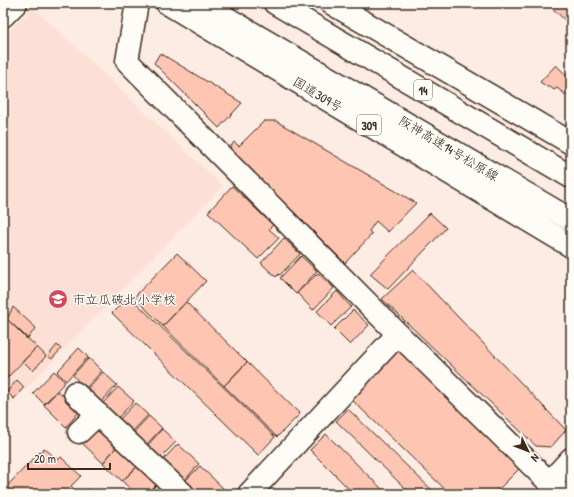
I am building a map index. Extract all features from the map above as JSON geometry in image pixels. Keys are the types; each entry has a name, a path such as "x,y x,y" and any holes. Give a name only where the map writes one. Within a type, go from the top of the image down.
{"main road":[{"path":"3,16 16,3"},
{"path":"137,3 127,61 398,334 558,491 571,459"},
{"name":"国道309号","path":"167,3 571,246"},
{"name":"阪神高速14号松原線","path":"202,3 571,220"},
{"name":"14","path":"275,3 571,177"},
{"path":"331,3 571,143"},
{"path":"249,494 398,334"},
{"path":"75,393 183,494"},
{"path":"79,432 98,414"}],"shaded area":[{"name":"市立瓜破北小学校","path":"33,7 223,186 3,412 3,38"}],"building":[{"path":"547,3 571,3 571,26"},
{"path":"160,53 242,103 219,128 154,63"},
{"path":"556,65 571,80 571,99 557,88 554,90 540,82"},
{"path":"264,121 276,121 416,203 388,232 376,221 369,231 372,234 345,263 230,148 234,142 239,146"},
{"path":"232,186 273,225 269,229 279,238 258,259 208,212"},
{"path":"430,213 446,228 388,289 370,274"},
{"path":"284,238 300,254 280,275 279,274 276,277 261,263"},
{"path":"177,253 206,281 163,326 134,297"},
{"path":"301,256 317,271 296,294 280,278"},
{"path":"413,270 566,430 551,447 536,446 382,299"},
{"path":"318,273 334,288 313,310 297,293"},
{"path":"337,291 351,307 331,326 317,311"},
{"path":"129,296 275,437 258,455 112,313"},
{"path":"186,302 247,362 224,386 163,326"},
{"path":"13,307 36,328 27,339 7,319"},
{"path":"353,310 369,325 350,345 334,329"},
{"path":"7,319 37,347 3,382 3,323"},
{"path":"57,345 61,349 52,359 48,356"},
{"path":"37,347 46,356 33,371 23,361"},
{"path":"79,348 88,357 66,381 57,372"},
{"path":"400,348 522,466 494,494 450,494 351,399"},
{"path":"89,358 102,371 85,389 73,375"},
{"path":"247,362 300,414 277,437 224,386"},
{"path":"54,371 65,382 44,404 33,393"},
{"path":"103,372 117,385 101,402 87,389"},
{"path":"17,380 24,387 14,399 7,392"},
{"path":"118,387 134,401 117,419 110,413 111,411 103,403"},
{"path":"58,391 79,412 66,427 44,405"},
{"path":"135,403 148,415 132,432 119,420"},
{"path":"348,409 436,494 411,494 336,421"},
{"path":"149,416 162,428 145,446 132,434"},
{"path":"93,429 104,432 118,445 103,463 81,442"},
{"path":"162,429 176,442 160,458 147,446"},
{"path":"326,434 387,494 354,494 310,450"},
{"path":"178,444 199,464 183,482 161,462"},
{"path":"118,445 139,465 122,481 103,463"},
{"path":"44,448 58,460 61,457 81,476 71,486 76,491 73,494 3,494 3,490"},
{"path":"139,465 158,483 147,494 136,494 122,481"},
{"path":"200,466 225,490 221,494 199,494 185,481"},
{"path":"158,483 169,494 147,494"},
{"path":"87,489 93,494 82,494"}],"place":[{"name":"市立瓜破北小学校","path":"58,299"}]}
